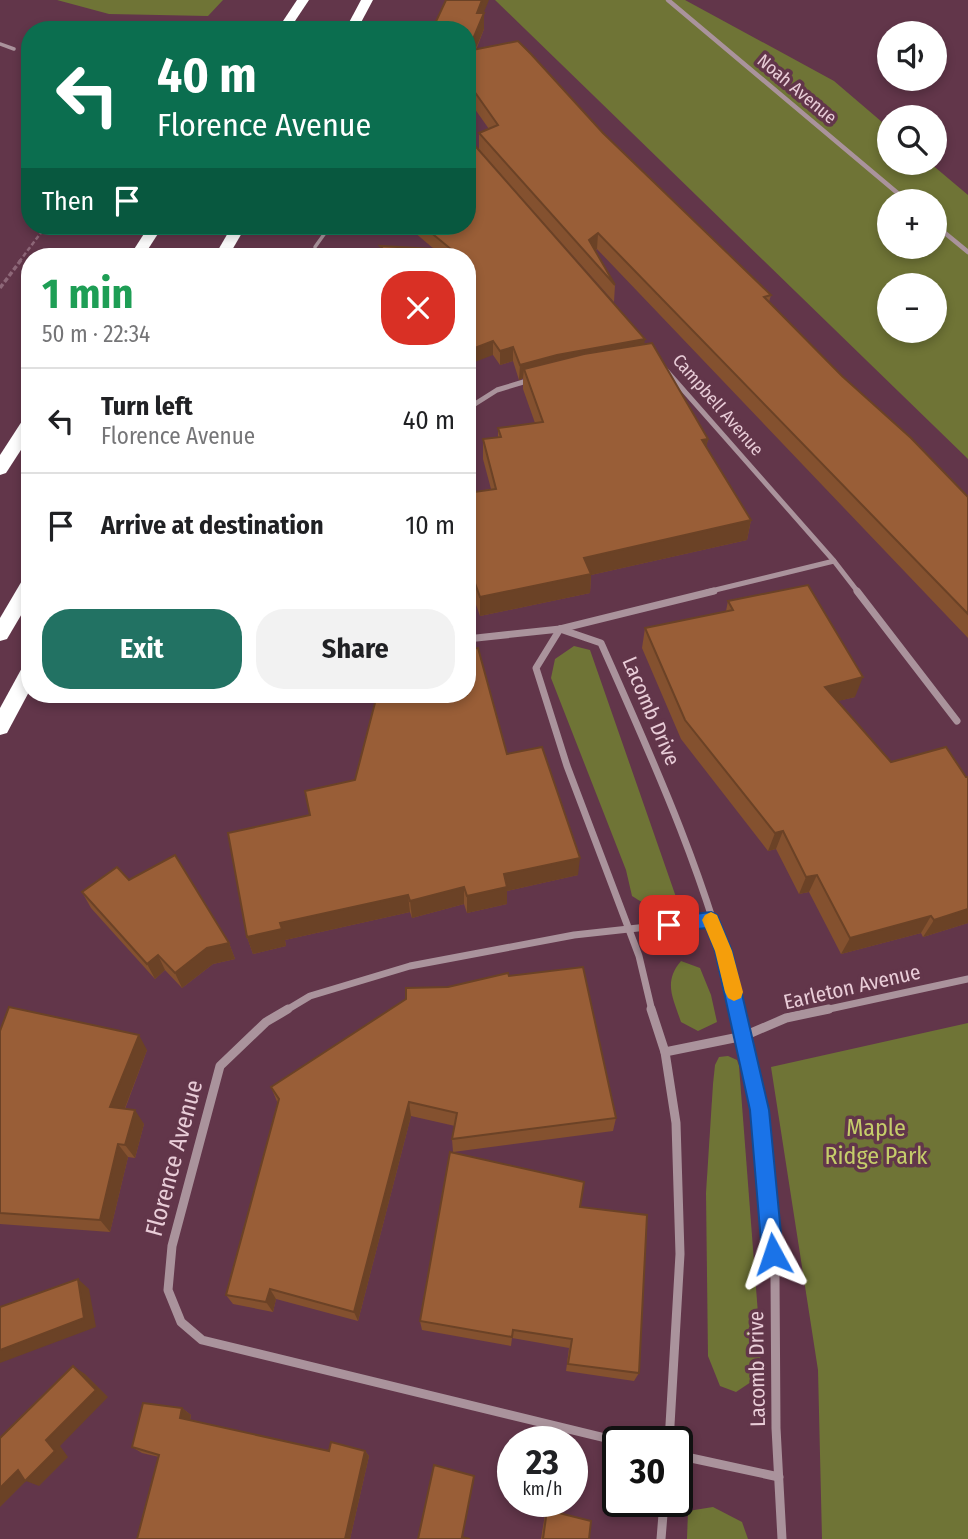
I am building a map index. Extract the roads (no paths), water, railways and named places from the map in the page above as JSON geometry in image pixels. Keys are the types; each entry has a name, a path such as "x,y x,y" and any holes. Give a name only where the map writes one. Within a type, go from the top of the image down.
{"highway":[{"path":"289,21 303,0"},
{"path":"356,21 367,0"},
{"path":"0,469 21,436"},
{"path":"0,634 21,599"},
{"path":"0,727 21,688"}],"street":[{"name":"Noah Avenue","path":"668,0 894,189"},
{"path":"947,235 968,252"},
{"name":"Campbell Avenue","path":"654,357 834,561 957,721"},
{"path":"476,404 505,387 541,378"},
{"path":"476,638 560,629 834,561"},
{"path":"560,629 536,668 567,766 639,956 653,1017 665,1052 676,1122 680,1254 670,1426"},
{"name":"Lacomb Drive","path":"560,629 601,643 649,750 724,951 760,1110 775,1278 782,1539"},
{"name":"Florence Avenue","path":"602,1437 202,1340 187,1329 175,1313 168,1290 172,1246 220,1066 266,1022 310,996 410,966 574,935 711,920"},
{"name":"Earleton Avenue","path":"665,1052 744,1036 786,1018 968,979"},
{"path":"693,1458 779,1477"},
{"path":"661,1539 663,1517"}],"lane":[{"path":"0,44 14,49"},
{"path":"315,247 324,235"}],"park label":[{"name":"Maple Ridge Park","path":"876,1142"}]}
